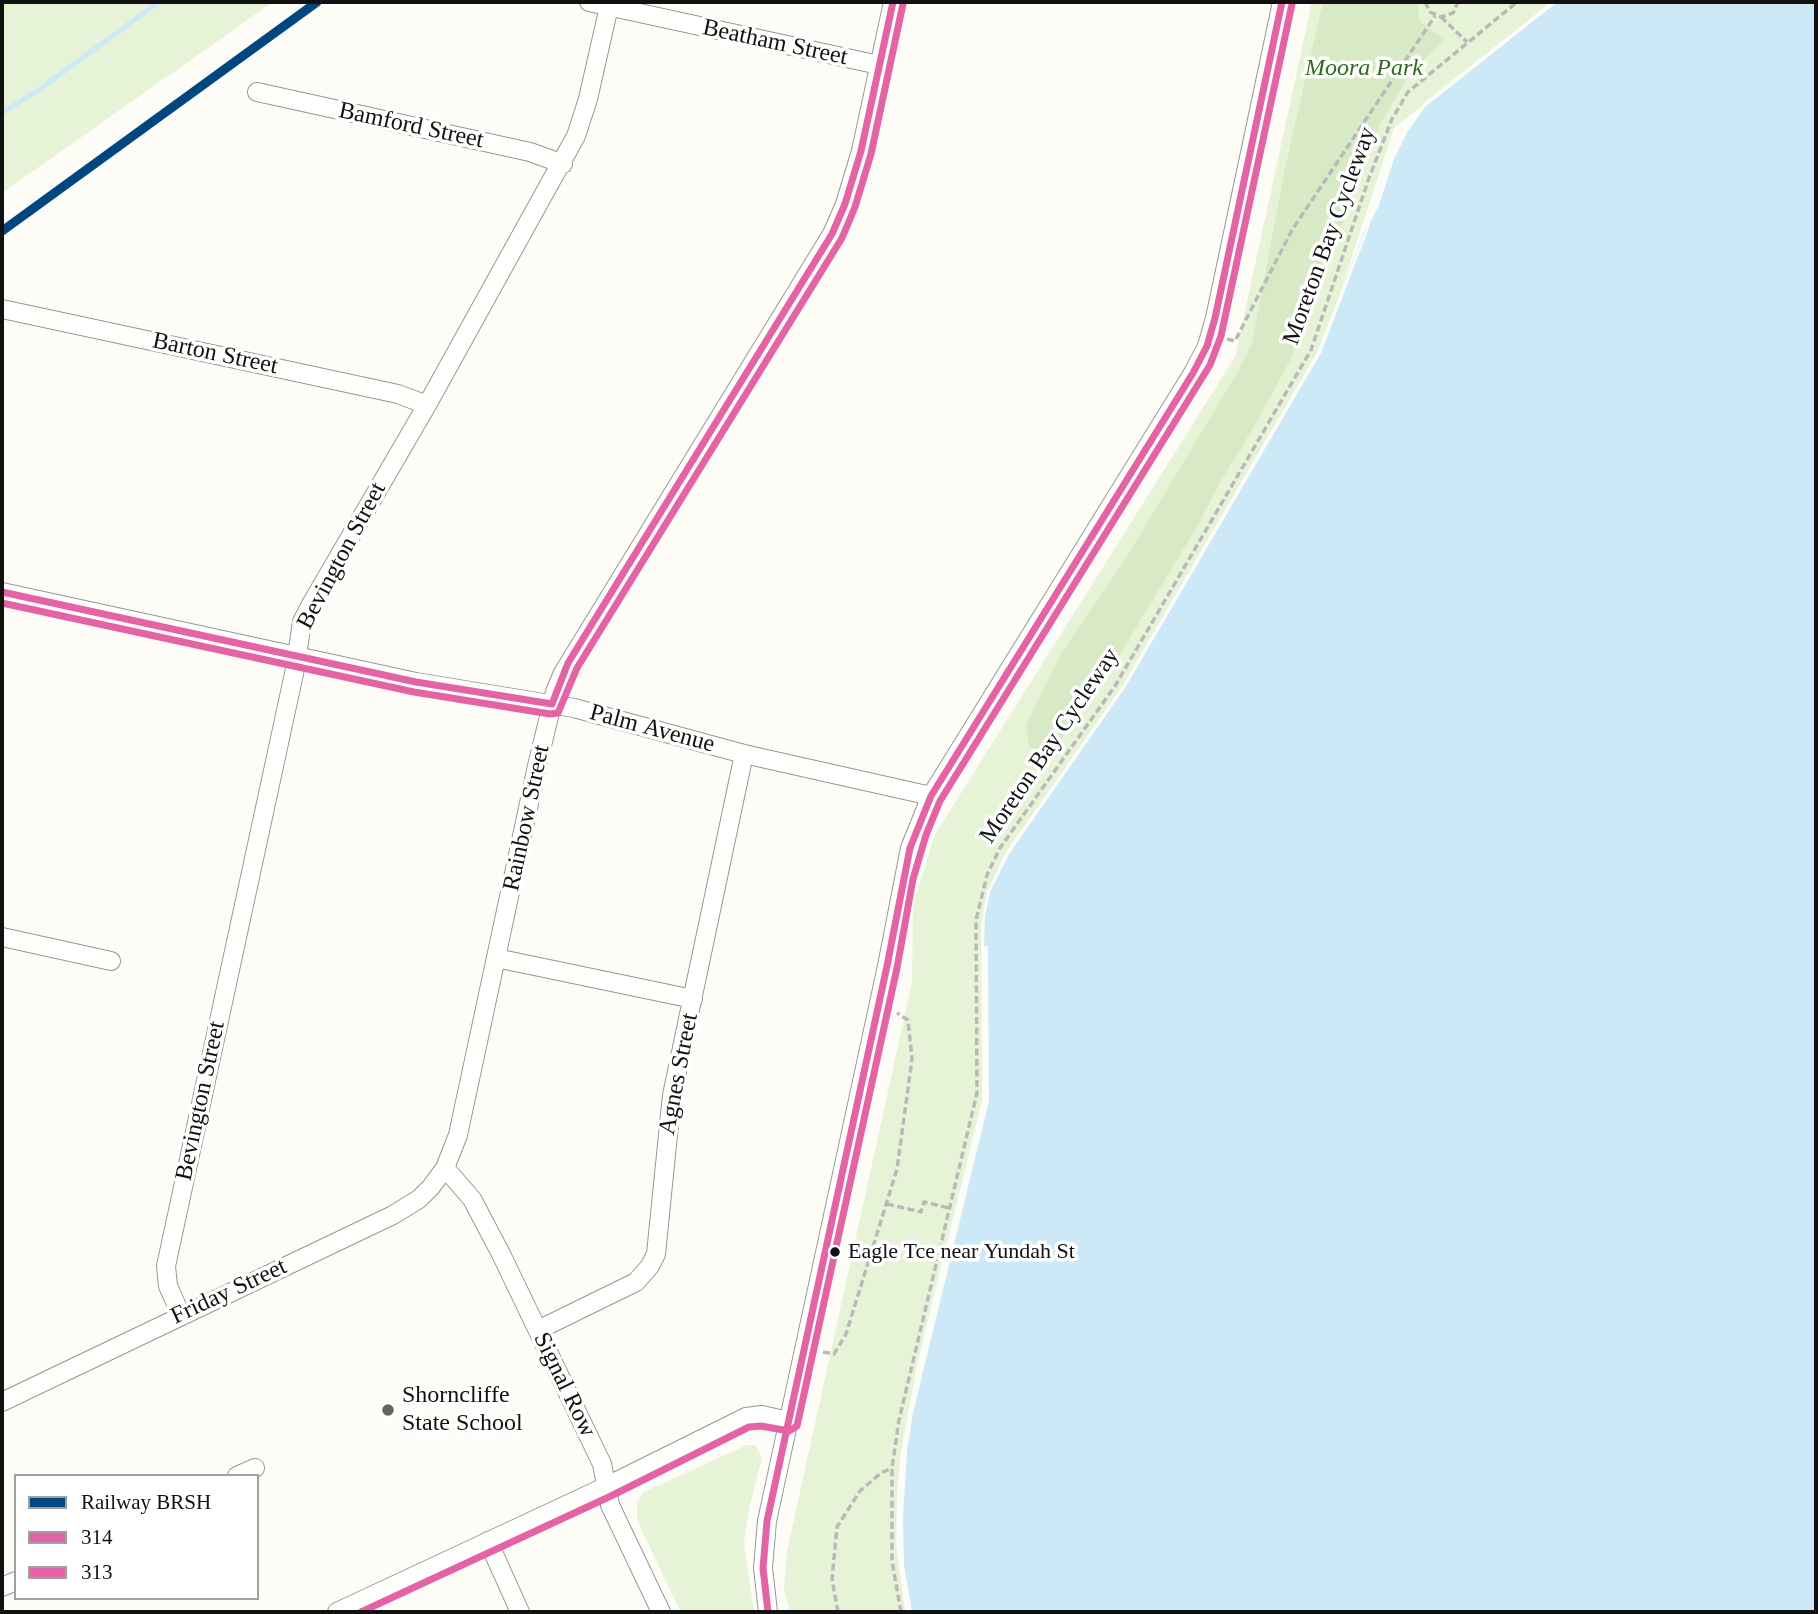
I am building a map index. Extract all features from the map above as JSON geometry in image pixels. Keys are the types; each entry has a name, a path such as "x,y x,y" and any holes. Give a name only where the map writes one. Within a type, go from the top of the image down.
{"street":[{"name":"Beatham Street","path":"589,2 610,4 879,65"},
{"name":"Rainbow Street","path":"444,1168 458,1135 552,704 568,663 832,234 854,179 893,2"},
{"path":"768,1612 763,1568 764,1537 913,840 931,796 1200,361 1211,334 1282,2"},
{"name":"Bevington Street","path":"181,1315 167,1286 166,1266 300,630 310,606 563,164 583,119 610,4"},
{"name":"Bamford Street","path":"257,92 530,152 563,164"},
{"name":"Barton Street","path":"2,309 398,394 427,405"},
{"name":"Palm Avenue","path":"2,592 416,682 552,704 744,754 931,796"},
{"name":"Agnes Street","path":"538,1330 636,1282 656,1254 667,1123 744,754"},
{"path":"2,937 111,961"},
{"path":"496,958 693,999"},
{"name":"Friday Street","path":"2,1402 393,1215 419,1199 444,1168"},
{"name":"Signal Row","path":"444,1168 472,1199 483,1216 602,1464 610,1506 661,1612"},
{"path":"337,1612 607,1486 746,1417 762,1415 788,1421"},
{"path":"242,1474 255,1468"},
{"path":"488,1541 520,1612"}],"path":[{"path":"1425,2 1430,12 1467,41"},
{"path":"1441,18 1453,13 1458,2"},
{"name":"Moreton Bay Cycleway","path":"901,1612 892,1561 892,1468 899,1420 977,1093 976,920 987,875 1000,848 1115,686 1311,350 1368,178 1391,120 1408,92 1517,2"},
{"path":"1224,338 1234,341 1292,230 1435,16"},
{"path":"823,1352 834,1354 846,1334 897,1169 912,1059 908,1020 897,1013"},
{"path":"887,1204 921,1212 924,1202 950,1209"},
{"path":"838,1612 832,1579 837,1527 859,1491 892,1468"}],"green space":[{"path":"2,2 273,2 2,193"},
{"name":"Moora Park","path":"1312,2 1556,2 1394,128 1319,357 985,1105 907,1612 790,1612 784,1590 787,1551 912,982 913,907 934,836 1235,357"},
{"path":"1323,2 1417,2 1420,22 1445,39 1411,73 1380,124 1293,355 1255,425 1116,661 1081,702 1064,734 1046,759 1029,746 1026,725 1060,655 1126,558 1236,375 1252,343 1285,168"},
{"path":"747,1445 755,1445 762,1458 749,1508 744,1542 754,1612 681,1612 642,1531 637,1518 637,1502 644,1492"}],"water":[{"path":"1557,2 1816,2 1816,1612 905,1612 896,1546 901,1451 917,1364 982,1100 981,925 987,892 1006,852 1122,686 1317,352 1364,232 1378,208 1394,159 1408,131 1426,106"}],"pier":[{"path":"1551,2 1557,2 1426,106 1405,129 1424,103"},
{"path":"1379,196 1321,353 1125,688 1009,854 990,892 985,916 984,946 988,946 989,1101 913,1413 907,1451 903,1518 904,1565 912,1612 905,1612 896,1546 901,1451 917,1364 982,1100 981,925 987,892 1006,852 1122,686 1317,352"}],"waterway":[{"path":"2,113 37,91 159,2"}],"rail line":[{"name":"BRSH","path":"2,231 317,2"}],"transit line":[{"name":"314","path":"552,704 568,663 832,234 845,204 861,151 893,2"},
{"name":"314","path":"768,1612 763,1568 767,1521 910,848 931,796 1193,373 1207,346 1282,2"},
{"name":"313","path":"2,603 414,692 550,714 558,713 577,668 842,238 855,207 871,154 903,4"},
{"name":"313","path":"361,1612 611,1496 749,1427 761,1426 789,1431 797,1426 897,968 913,879 926,835 940,801 1210,365 1221,336 1292,4"},
{"name":"314","path":"2,592 416,682 552,704"}],"place":[{"name":"Eagle Tce near Yundah St","path":"835,1252"},
{"name":"Shorncliffe State School","path":"388,1410"}]}
